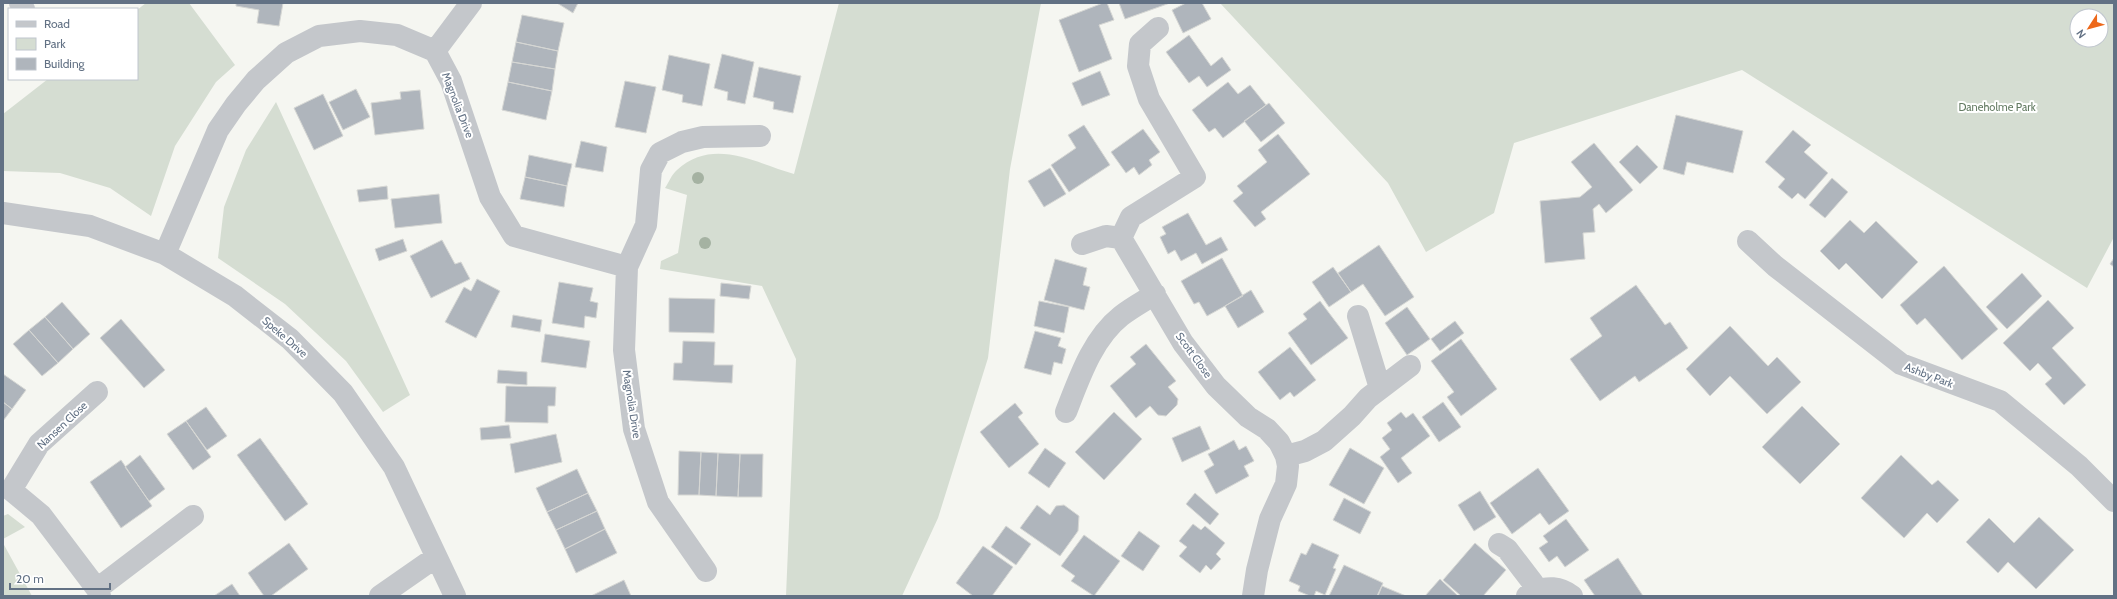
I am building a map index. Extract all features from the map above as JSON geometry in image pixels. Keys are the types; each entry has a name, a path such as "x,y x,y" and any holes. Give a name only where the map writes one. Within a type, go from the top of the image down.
{"street":[{"path":"165,254 218,130 236,104 256,80 286,53 319,36 360,31 397,35 435,51 471,3"},
{"path":"1082,244 1106,236 1121,238 1131,217 1195,177 1148,99 1138,66 1140,44 1158,28"},
{"name":"Magnolia Drive","path":"435,51 451,81 490,197 514,236 627,267"},
{"name":"Magnolia Drive","path":"706,571 658,502 634,429 624,350 627,267 646,225 651,170 660,153 668,148 703,137 760,136"},
{"name":"Speke Drive","path":"3,214 90,226 165,254 235,296 284,334 343,393 394,467 455,596"},
{"name":"Scott Close","path":"1121,238 1183,343 1216,386 1248,417 1267,429 1280,442 1286,456 1288,466 1286,484 1270,519 1257,570 1253,596"},
{"name":"Ashby Park","path":"1748,241 1775,266 1901,364 2000,401 2079,466 2114,501"},
{"path":"1066,412 1082,374 1099,340 1120,316 1155,294"},
{"path":"1358,316 1380,388"},
{"path":"1286,456 1305,450 1324,441 1352,416 1368,398 1410,366"},
{"name":"Nansen Close","path":"97,392 39,444 7,491 41,515 98,592 193,516"},
{"path":"1499,544 1507,549 1533,583 1529,593"},
{"path":"380,596 436,557"},
{"path":"1529,593 1546,587 1562,589 1572,596"}],"green space":[{"path":"146,3 189,3 235,65 216,82 175,146 151,216 110,188 60,173 3,171 3,114 47,80 138,80 138,9"},
{"path":"839,3 1041,3 1010,169 988,358 938,518 902,596 786,596 796,359 762,286 660,269 661,261 678,253 687,195 665,188 677,170 691,160 705,155 720,154 735,156 750,159 794,174"},
{"name":"Daneholme Park","path":"1220,3 2114,3 2114,237 2087,288 1742,70 1514,143 1494,213 1426,252 1388,183"},
{"path":"276,102 410,395 383,412 346,361 285,304 218,258 224,207 246,150"},
{"path":"8,514 25,527 3,539 3,516"},
{"path":"3,543 32,596 3,596"}],"building":[{"path":"236,3 283,3 279,26 257,23 259,10 236,6"},
{"path":"557,3 578,3 573,13"},
{"path":"1103,3 1107,3 1114,20 1099,25 1112,59 1079,72 1059,20"},
{"path":"1119,3 1170,3 1125,19"},
{"path":"1186,3 1202,3 1211,19 1183,33 1172,10"},
{"path":"522,15 564,23 558,51 516,42"},
{"path":"1189,35 1211,66 1222,57 1231,70 1207,87 1199,76 1189,83 1166,52"},
{"path":"516,42 558,51 555,69 512,62"},
{"path":"722,54 754,62 745,104 727,100 728,92 714,88"},
{"path":"669,55 710,64 702,106 682,102 683,95 662,90"},
{"path":"512,62 555,69 552,91 508,82"},
{"path":"759,67 801,76 793,113 773,109 774,102 753,97"},
{"path":"1100,71 1110,95 1082,106 1072,83"},
{"path":"625,81 656,87 646,133 615,127"},
{"path":"508,82 552,91 546,120 502,110"},
{"path":"1228,82 1238,94 1250,85 1266,105 1223,138 1215,128 1209,132 1192,110"},
{"path":"356,89 370,117 343,130 329,102"},
{"path":"420,90 424,129 375,135 371,103 401,99 400,92"},
{"path":"323,94 343,136 314,150 294,108"},
{"path":"1269,103 1285,123 1261,142 1244,121"},
{"path":"1676,115 1743,131 1733,173 1687,162 1684,175 1663,169"},
{"path":"1084,125 1110,165 1069,192 1051,165 1076,148 1068,135"},
{"path":"1143,129 1160,152 1149,160 1152,165 1139,175 1134,167 1126,173 1111,152"},
{"path":"1793,130 1811,145 1804,152 1828,173 1805,199 1798,193 1792,199 1778,187 1785,179 1765,162"},
{"path":"1278,134 1310,174 1261,212 1266,219 1255,227 1233,201 1243,193 1237,186 1267,162 1258,150"},
{"path":"581,141 607,147 603,172 575,167"},
{"path":"1594,143 1633,190 1606,213 1599,204 1593,209 1595,232 1583,233 1585,259 1545,263 1540,201 1580,197 1592,187 1571,162"},
{"path":"1637,145 1658,167 1640,184 1619,162"},
{"path":"529,155 572,164 567,186 525,177"},
{"path":"1050,168 1066,194 1044,207 1028,181"},
{"path":"525,177 567,186 564,207 520,199"},
{"path":"1832,178 1848,192 1825,218 1809,205"},
{"path":"387,186 388,199 359,202 357,190"},
{"path":"439,194 442,223 395,228 391,199"},
{"path":"1188,213 1206,245 1221,237 1228,250 1202,264 1196,253 1181,261 1175,250 1168,254 1160,237 1166,234 1162,227"},
{"path":"1850,220 1864,233 1876,221 1918,262 1882,299 1846,263 1839,270 1820,251"},
{"path":"403,239 407,251 379,261 375,249"},
{"path":"442,240 455,264 461,262 470,279 431,298 410,256"},
{"path":"1379,245 1414,297 1385,316 1363,284 1351,292 1338,273"},
{"path":"1222,258 1243,296 1207,316 1199,302 1194,304 1181,281"},
{"path":"2114,258 2114,267 2110,264"},
{"path":"1055,259 1087,268 1083,285 1090,287 1084,310 1044,300"},
{"path":"1944,266 1998,329 1962,360 1925,318 1917,325 1900,305"},
{"path":"1333,267 1351,292 1329,307 1312,282"},
{"path":"2022,273 2042,296 2007,329 1986,307"},
{"path":"477,279 500,291 476,338 445,322 464,287 471,291"},
{"path":"559,282 593,288 590,301 598,303 596,318 585,316 584,328 552,323"},
{"path":"721,283 751,286 749,299 720,296"},
{"path":"1636,285 1665,325 1670,322 1688,348 1639,382 1635,376 1600,401 1570,359 1602,336 1590,318"},
{"path":"1251,290 1264,312 1238,328 1225,306"},
{"path":"669,298 715,299 714,333 669,332"},
{"path":"2048,300 2074,328 2052,348 2086,385 2064,405 2045,384 2052,378 2038,363 2030,371 2003,343"},
{"path":"1039,301 1069,307 1064,333 1034,326"},
{"path":"1320,301 1348,338 1311,365 1288,333 1307,319 1303,314"},
{"path":"62,302 90,334 73,349 45,317"},
{"path":"1407,307 1430,339 1407,355 1385,323"},
{"path":"513,315 542,320 540,332 511,327"},
{"path":"45,317 73,349 58,363 29,330"},
{"path":"121,319 165,370 144,388 100,338"},
{"path":"1455,321 1464,333 1440,351 1431,339"},
{"path":"1730,326 1768,366 1777,357 1801,382 1767,414 1730,376 1710,396 1686,369"},
{"path":"29,330 58,363 42,376 13,344"},
{"path":"1035,331 1061,338 1058,346 1066,349 1062,364 1054,362 1051,375 1024,368"},
{"path":"545,334 590,341 586,368 541,362"},
{"path":"1461,339 1497,389 1461,416 1447,397 1454,392 1431,361"},
{"path":"683,341 715,342 714,365 733,365 732,383 673,380 674,363 682,363"},
{"path":"1146,344 1176,381 1168,387 1178,399 1177,405 1166,416 1158,415 1150,406 1136,418 1110,386 1136,364 1130,357"},
{"path":"1290,347 1316,380 1294,397 1290,392 1280,400 1258,372"},
{"path":"498,370 527,372 527,385 497,383"},
{"path":"3,374 26,390 12,409 3,402"},
{"path":"506,386 556,387 555,406 548,406 548,423 505,422"},
{"path":"3,402 12,409 3,421"},
{"path":"1443,402 1461,427 1439,442 1422,417"},
{"path":"1015,403 1023,413 1018,417 1039,444 1009,468 980,432"},
{"path":"1802,406 1840,444 1800,484 1762,447"},
{"path":"206,407 227,436 207,450 186,421"},
{"path":"1114,412 1142,439 1104,480 1075,452"},
{"path":"1401,412 1406,418 1413,413 1430,436 1401,458 1412,473 1398,483 1380,457 1390,449 1382,438 1392,430 1387,423"},
{"path":"186,421 211,457 193,470 167,434"},
{"path":"509,425 511,438 481,440 480,428"},
{"path":"1200,426 1210,449 1182,462 1172,438"},
{"path":"556,434 562,462 515,473 510,444"},
{"path":"260,438 308,504 285,521 237,455"},
{"path":"1234,440 1239,450 1246,446 1254,461 1244,466 1249,476 1216,494 1204,471 1214,465 1208,454"},
{"path":"1045,448 1066,463 1049,488 1028,473"},
{"path":"1350,448 1384,468 1364,504 1329,485"},
{"path":"679,451 701,452 699,495 678,495"},
{"path":"701,452 718,453 716,496 699,495"},
{"path":"718,453 740,454 738,497 716,496"},
{"path":"740,454 763,454 762,497 738,497"},
{"path":"140,455 165,489 149,501 125,467"},
{"path":"1901,455 1932,485 1938,480 1959,500 1937,523 1927,513 1904,538 1861,498"},
{"path":"121,460 152,506 121,528 90,482"},
{"path":"1538,468 1569,511 1549,525 1540,513 1512,534 1490,503"},
{"path":"577,469 588,493 547,512 536,488"},
{"path":"1480,491 1496,517 1474,531 1458,505"},
{"path":"588,493 597,511 556,530 547,512"},
{"path":"1195,493 1219,514 1210,525 1186,504"},
{"path":"1344,498 1371,512 1360,534 1333,520"},
{"path":"1037,505 1050,515 1056,506 1064,505 1079,516 1078,531 1060,556 1020,528"},
{"path":"597,511 605,529 565,549 556,530"},
{"path":"2039,517 2074,550 2036,589 2008,562 1998,573 1966,542 1989,518 2014,543"},
{"path":"1566,519 1589,550 1565,567 1557,556 1549,562 1539,548 1548,542 1543,536"},
{"path":"1193,524 1201,530 1205,526 1225,543 1216,554 1221,559 1211,570 1206,565 1200,573 1179,556 1187,547 1179,541"},
{"path":"1006,526 1031,544 1016,565 991,547"},
{"path":"605,529 617,553 576,573 565,549"},
{"path":"1139,531 1160,546 1143,571 1121,556"},
{"path":"1084,535 1120,561 1094,596 1071,581 1075,576 1061,566"},
{"path":"289,543 308,569 271,596 264,596 248,573"},
{"path":"1312,543 1339,555 1333,568 1336,569 1325,595 1316,591 1314,596 1310,596 1298,591 1300,586 1289,581 1301,553 1306,555"},
{"path":"1475,543 1506,570 1483,596 1461,596 1443,580"},
{"path":"983,546 1013,567 992,596 973,596 956,583"},
{"path":"1618,558 1643,596 1595,596 1584,580"},
{"path":"1344,565 1383,583 1377,596 1329,596"},
{"path":"1440,579 1458,596 1425,596"},
{"path":"624,580 631,596 591,596"},
{"path":"232,584 240,596 214,596"},
{"path":"1382,586 1406,596 1378,596"}]}
